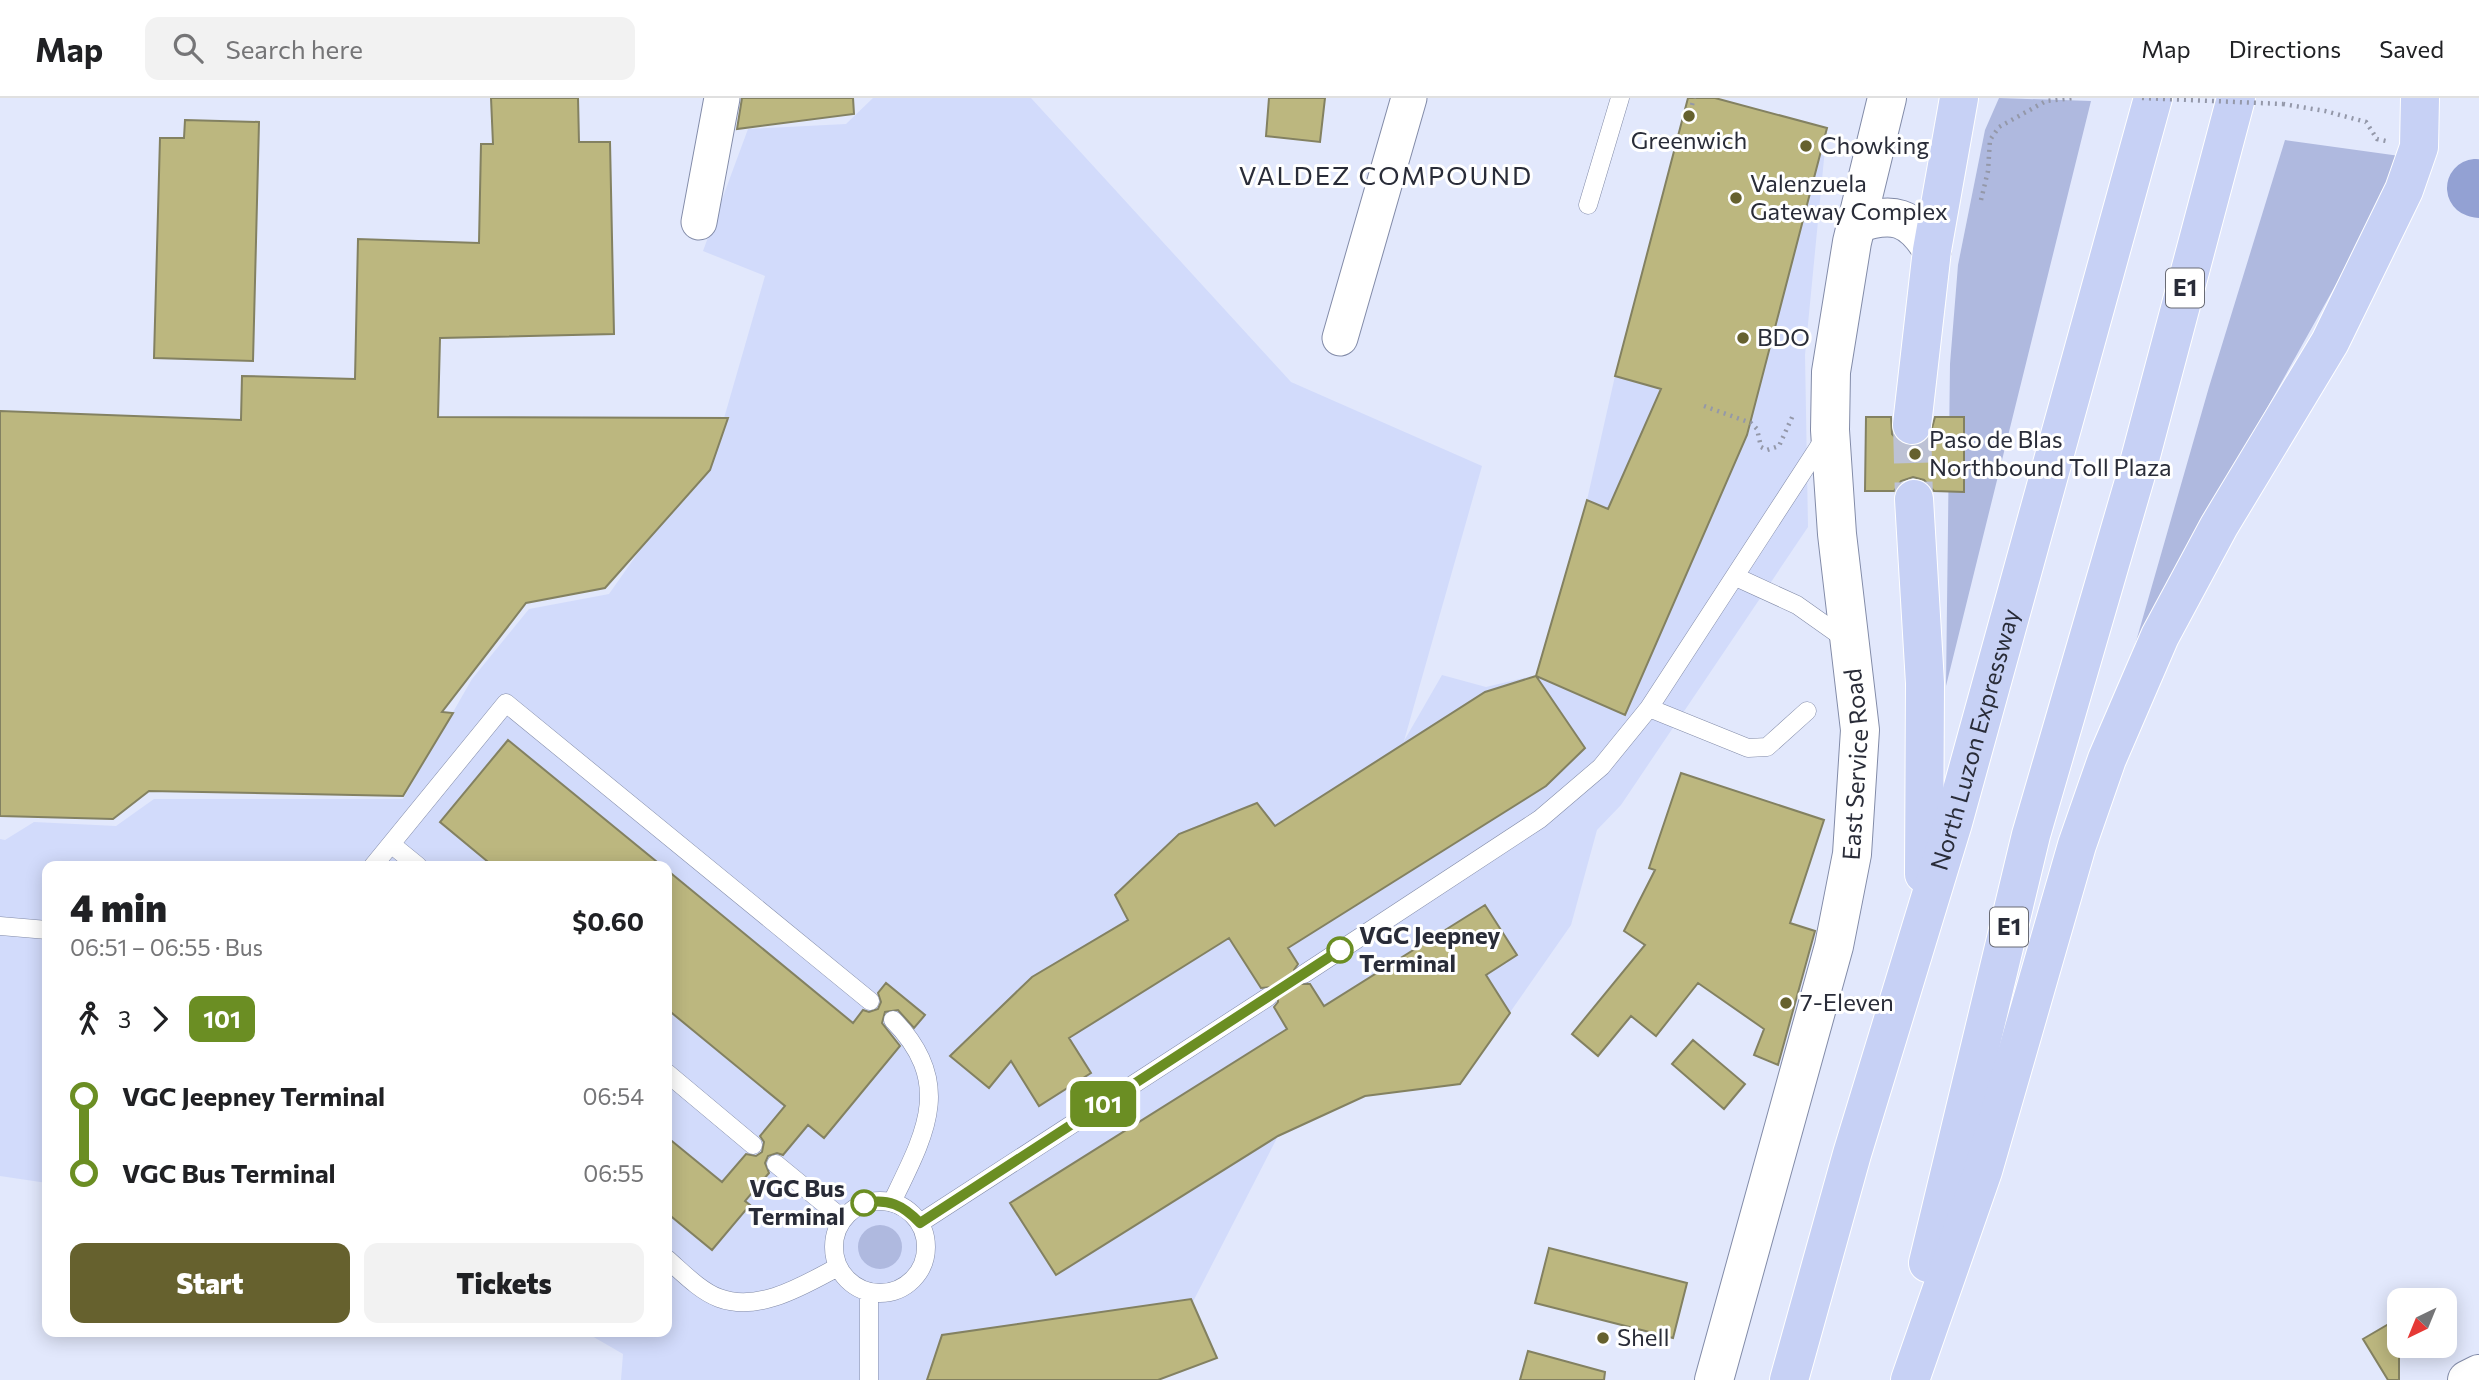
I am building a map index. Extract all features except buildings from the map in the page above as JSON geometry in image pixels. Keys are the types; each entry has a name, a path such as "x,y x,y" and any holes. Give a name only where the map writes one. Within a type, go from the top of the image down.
{"highway":[{"path":"1912,425 1932,250 1959,98"},
{"name":"North Luzon Expressway","path":"1789,1380 1852,1154 1953,823 2153,98"},
{"name":"E1","path":"1900,1380 2031,835 2135,478 2236,98"},
{"path":"1910,1380 1983,1171 2077,845 2107,759 2160,636 2219,527 2330,342 2404,190 2419,147 2420,98"},
{"path":"1852,1154 1924,874 1925,683 1914,499"}],"main road":[{"name":"East Service Road","path":"1714,1380 1834,946 1852,854 1860,730 1837,534 1830,430 1831,372 1838,313 1856,224 1887,98"},
{"path":"1856,224 1878,216 1900,218 1920,231 1932,250"},
{"path":"2467,1380 2479,1374"}],"street":[{"path":"699,222 722,98"},
{"path":"1340,338 1409,98"}],"lane":[{"path":"1588,205 1620,98"},
{"path":"1304,974 1540,819 1601,767 1649,708 1830,430"},
{"path":"1736,577 1797,605 1852,644"},
{"path":"377,861 506,703 870,1002"},
{"path":"1649,708 1748,748 1768,747 1807,712"},
{"path":"391,844 412,861"},
{"path":"0,926 42,930"},
{"path":"920,1223 1268,997"},
{"path":"892,1202 920,1144 931,1088 925,1061 913,1040 893,1020"},
{"path":"672,1077 753,1145"},
{"path":"776,1164 843,1219"},
{"path":"892,1202 908,1210 920,1223 926,1237 922,1268 913,1280 900,1289 869,1292 857,1287 838,1268 833,1251 835,1234 843,1219 864,1203 892,1202"},
{"path":"672,1263 719,1298 746,1303 769,1298 838,1268"},
{"path":"869,1292 869,1380"}],"path":[{"path":"1692,105 1694,98"},
{"path":"1982,200 1988,171 1990,140 1999,127 2046,101 2075,98"},
{"path":"2142,98 2283,104 2366,122 2377,139 2419,147"}],"shaded area":[{"path":"873,98 1031,98 1291,382 1482,466 1404,741 1442,675 1486,687 1536,675 1587,500 1615,376 1688,98 1715,98 1827,128 1805,355 1808,527 1621,805 1597,830 1571,925 1460,1084 1365,1096 1278,1136 1182,1323 955,1380 621,1380 623,1354 594,1337 672,1337 672,861 42,861 42,1182 0,1176 0,839 5,840 34,822 116,826 154,799 403,799 472,679 529,609 609,594 718,439 765,276 703,251 748,129 846,124"},
{"path":"1999,98 2091,101 1946,686 1950,364 1958,265 1985,130"},
{"path":"2285,140 2407,157 2135,645 2209,387"},
{"path":"880,1225 889,1226 896,1231 901,1238 901,1256 896,1263 889,1268 880,1269 871,1268 864,1263 859,1256 858,1247 859,1238 864,1231 871,1226"}],"tunnel":[{"path":"1912,425 1914,499"}],"bus line":[{"name":"101","path":"864,1203 878,1200 892,1202 908,1210 920,1223 1340,950"}],"place":[{"name":"Greenwich","path":"1689,116"},
{"name":"Chowking","path":"1806,146"},
{"name":"Valenzuela Gateway Complex","path":"1736,198"},
{"name":"BDO","path":"1743,338"},
{"name":"Paso de Blas Northbound Toll Plaza","path":"1915,454"},
{"name":"VGC Jeepney Terminal","path":"1340,950"},
{"name":"7-Eleven","path":"1786,1003"},
{"name":"VGC Bus Terminal","path":"864,1203"},
{"name":"Shell","path":"1603,1338"}],"district":[{"name":"VALDEZ COMPOUND","path":"1386,176"}]}
